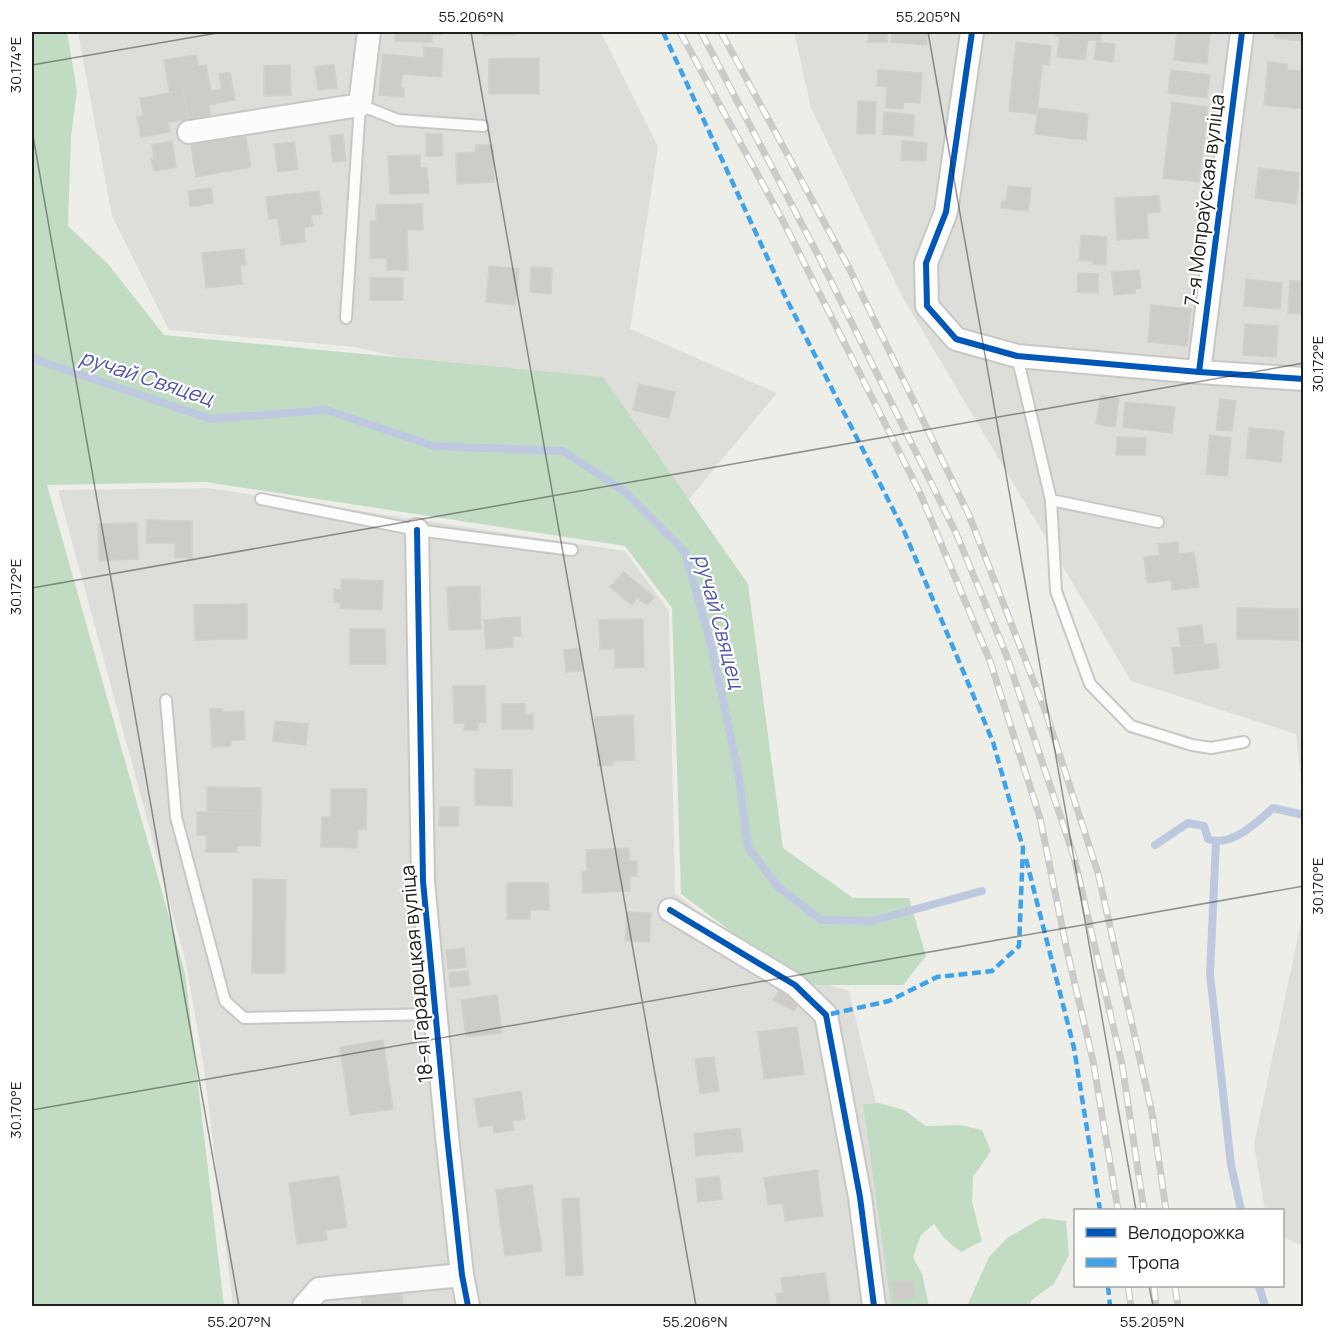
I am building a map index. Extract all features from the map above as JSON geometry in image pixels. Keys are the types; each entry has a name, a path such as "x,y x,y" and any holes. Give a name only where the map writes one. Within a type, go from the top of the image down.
{"street":[{"path":"189,132 360,105 369,32"},
{"path":"972,32 946,212 926,263 927,306 956,339 1017,356 1304,379"},
{"name":"7-я Мопраўская вуліца","path":"1199,372 1242,32"},
{"name":"18-я Гарадоцкая вуліца","path":"417,530 423,881 462,1275 468,1306"},
{"path":"670,909 795,985 826,1015 860,1197 874,1306"},
{"path":"304,1306 319,1289 462,1275"}],"lane":[{"path":"346,318 360,105 398,120 483,126"},
{"path":"1017,356 1052,500 1056,591 1090,684 1131,726 1192,745 1211,748 1244,742"},
{"path":"261,499 417,530 572,550"},
{"path":"1052,500 1158,522"},
{"path":"166,700 176,817 225,1001 244,1018 436,1014"}],"shaded area":[{"path":"78,32 601,32 658,147 630,329 777,393 675,516 573,395 354,347 169,330 112,216"},
{"path":"794,32 1303,32 1303,797 1296,734 1131,681 903,298 811,108"},
{"path":"208,488 625,551 669,611 675,893 771,968 849,991 925,1306 233,1306 204,1068 186,963 58,490"},
{"path":"1303,913 1303,1246 1284,1237 1284,1209 1265,1209 1254,1144"}],"green space":[{"path":"32,32 67,32 77,91 71,137 68,226 108,264 164,335 603,377 748,584 783,848 853,898 909,898 926,956 903,985 803,985 681,894 672,608 625,546 206,482 47,485 185,973 224,1306 32,1306"},
{"path":"879,1103 904,1110 926,1126 960,1125 982,1130 991,1151 973,1177 972,1202 982,1241 961,1252 945,1239 934,1224 921,1235 913,1257 922,1274 929,1306 891,1306 863,1104"},
{"path":"1042,1218 1066,1221 1069,1255 1054,1284 1032,1300 1029,1306 967,1306 989,1257 1007,1238"}],"building":[{"path":"395,32 442,32 442,35 432,34 432,42 395,41"},
{"path":"482,32 515,32 515,35 482,35"},
{"path":"869,32 887,32 887,42 868,42"},
{"path":"892,32 928,32 926,45 891,42"},
{"path":"1057,32 1102,32 1101,41 1056,36"},
{"path":"1177,32 1210,32 1207,64 1174,60"},
{"path":"1274,32 1304,32 1304,41 1274,38"},
{"path":"1060,36 1088,39 1085,60 1057,57"},
{"path":"1016,42 1051,46 1049,65 1042,64 1037,114 1009,111"},
{"path":"1097,42 1115,44 1113,62 1094,59"},
{"path":"424,47 443,49 441,77 402,74 401,88 404,88 404,97 379,95 383,54 424,58"},
{"path":"196,55 198,66 206,65 211,91 222,89 219,74 230,72 235,100 209,105 211,115 188,119 183,91 170,93 164,60"},
{"path":"539,58 539,94 489,94 489,59"},
{"path":"1268,62 1287,64 1287,70 1304,71 1304,109 1264,105"},
{"path":"334,64 337,88 318,90 315,67"},
{"path":"290,65 291,95 264,96 264,66"},
{"path":"878,70 922,73 920,103 904,102 903,109 886,108 887,87 877,86"},
{"path":"1171,70 1210,75 1207,98 1168,93"},
{"path":"183,91 188,119 168,122 170,132 141,137 137,117 143,116 140,98"},
{"path":"858,101 876,102 875,134 857,134"},
{"path":"1172,102 1208,107 1199,182 1163,178"},
{"path":"1038,108 1088,114 1086,140 1035,134"},
{"path":"884,112 914,115 913,136 883,134"},
{"path":"245,131 251,167 196,177 190,140"},
{"path":"343,134 346,161 333,162 330,136"},
{"path":"426,134 442,134 443,156 426,156"},
{"path":"172,141 176,167 154,171 151,159 154,158 152,145"},
{"path":"902,141 927,143 926,161 901,160"},
{"path":"294,142 298,169 278,172 274,144"},
{"path":"476,145 493,145 494,182 457,184 456,153 476,152"},
{"path":"420,155 420,168 427,168 429,193 390,194 388,156"},
{"path":"1259,168 1299,173 1296,204 1255,198"},
{"path":"1008,186 1031,188 1028,211 1001,208 1002,201 1006,201"},
{"path":"211,188 213,203 190,207 188,191"},
{"path":"319,191 322,214 311,215 313,226 304,227 305,242 281,245 278,218 269,219 266,197"},
{"path":"1159,196 1160,212 1147,213 1148,238 1117,240 1115,198"},
{"path":"422,204 423,230 407,230 408,270 387,270 387,258 370,258 370,221 376,221 376,205"},
{"path":"1081,235 1107,237 1106,265 1079,260"},
{"path":"244,249 246,265 240,265 242,284 206,288 202,253"},
{"path":"489,266 519,269 515,305 486,302"},
{"path":"531,267 552,268 551,294 530,292"},
{"path":"1139,270 1141,288 1135,289 1135,293 1114,295 1112,272"},
{"path":"1078,273 1098,274 1098,293 1077,292"},
{"path":"370,278 403,278 403,300 370,300"},
{"path":"1246,279 1282,283 1280,309 1244,306"},
{"path":"1290,281 1304,281 1303,314 1288,313"},
{"path":"1151,305 1191,309 1187,346 1148,342"},
{"path":"1245,324 1278,326 1276,357 1243,355"},
{"path":"639,384 675,392 669,418 633,410"},
{"path":"1101,395 1119,398 1115,427 1096,424"},
{"path":"1220,399 1236,401 1232,431 1216,430"},
{"path":"1125,402 1175,407 1172,433 1123,427"},
{"path":"1249,428 1284,431 1281,462 1246,458"},
{"path":"1210,435 1231,438 1227,476 1206,474"},
{"path":"1117,437 1146,438 1145,455 1116,455"},
{"path":"147,520 192,521 192,558 175,558 175,543 146,543"},
{"path":"137,523 138,559 99,561 98,524"},
{"path":"1178,542 1179,554 1194,552 1199,587 1172,590 1171,580 1147,583 1144,557 1160,555 1158,544"},
{"path":"624,572 654,597 647,605 637,598 632,605 610,587"},
{"path":"341,579 383,581 382,610 340,608 341,603 334,602 334,589 341,590"},
{"path":"480,586 481,629 449,630 447,587"},
{"path":"247,604 247,639 195,640 194,605"},
{"path":"1237,608 1298,609 1298,640 1237,639"},
{"path":"520,617 521,636 513,636 513,647 486,649 484,620"},
{"path":"643,619 644,667 615,668 615,649 600,649 599,620"},
{"path":"1202,625 1204,644 1181,647 1178,628"},
{"path":"350,629 385,629 386,664 350,664"},
{"path":"1216,643 1219,668 1175,674 1172,648"},
{"path":"580,648 582,671 566,672 564,650"},
{"path":"453,686 485,686 486,722 478,723 478,730 464,730 465,723 454,723"},
{"path":"502,704 525,704 525,715 533,714 533,729 502,729"},
{"path":"210,709 223,709 223,712 244,711 245,740 231,740 231,746 212,747"},
{"path":"633,715 635,760 612,761 613,765 598,766 595,717"},
{"path":"275,721 308,724 306,745 273,741"},
{"path":"475,769 512,770 512,806 475,805"},
{"path":"207,787 261,788 261,813 207,812"},
{"path":"331,789 367,789 366,829 358,829 357,848 321,847 322,817 331,817"},
{"path":"440,807 459,807 458,826 439,826"},
{"path":"197,812 261,813 260,846 237,846 237,852 206,852 207,835 197,835"},
{"path":"629,848 629,861 637,861 637,876 630,876 630,891 583,893 582,872 587,872 586,850"},
{"path":"253,879 286,880 285,973 252,973"},
{"path":"507,883 548,883 549,910 530,910 530,919 507,919"},
{"path":"627,912 651,913 649,942 625,941"},
{"path":"464,948 466,967 448,969 446,950"},
{"path":"468,971 470,985 450,987 449,973"},
{"path":"780,989 800,1000 794,1011 773,1000"},
{"path":"497,995 502,1033 466,1037 461,1000"},
{"path":"797,1027 804,1074 764,1079 758,1032"},
{"path":"383,1040 393,1109 350,1115 340,1047"},
{"path":"714,1057 719,1091 700,1094 695,1059"},
{"path":"521,1091 525,1119 512,1121 514,1130 494,1133 493,1125 479,1127 474,1099"},
{"path":"740,1128 743,1151 696,1156 694,1134"},
{"path":"817,1170 823,1216 785,1221 783,1203 768,1205 764,1178"},
{"path":"339,1176 347,1227 326,1230 327,1240 297,1244 289,1183"},
{"path":"719,1176 722,1199 698,1202 696,1179"},
{"path":"532,1185 542,1251 505,1256 496,1190"},
{"path":"579,1198 583,1275 566,1276 562,1199"},
{"path":"825,1273 830,1306 778,1306 776,1294 783,1293 781,1278"},
{"path":"913,1280 916,1297 895,1301 892,1283"},
{"path":"401,1290 403,1303 362,1306 361,1294"}],"waterway":[{"name":"ручай Свяцец","path":"32,355 37,360 211,419 327,410 433,446 563,451 624,491 685,552 711,645 738,771 748,847 777,886 821,920 872,921 982,891"},
{"name":"ручай Свяцец","path":"1155,845 1188,823 1204,826 1208,839 1217,841 1226,840 1243,832 1273,808 1304,815"},
{"path":"1216,842 1210,974 1231,1165 1241,1209"},
{"path":"1259,1287 1265,1306"}],"railway":[{"path":"680,32 784,223 920,493 990,661 1040,818 1066,946 1093,1061 1118,1209"},
{"path":"701,32 819,257 956,533 1006,654 1074,857 1122,1064 1144,1209"},
{"path":"721,32 849,268 969,515 1046,713 1098,873 1152,1113 1166,1209"},
{"path":"1128,1287 1131,1306"},
{"path":"1154,1287 1156,1306"},
{"path":"1175,1287 1178,1306"}],"marked path":[{"path":"663,32 786,298 904,531 993,742 1023,848 1019,946 992,971 937,977 889,1001 826,1015"},
{"path":"1026,859 1074,1048 1100,1209"},
{"path":"1108,1287 1110,1306"}],"cycle path":[{"path":"972,32 946,212 926,263 927,306 956,339 1017,356 1304,379"},
{"path":"1199,372 1242,32"},
{"path":"417,530 423,881 447,1136 462,1275 468,1306"},
{"path":"670,910 795,985 826,1015 860,1197 874,1306"}]}
